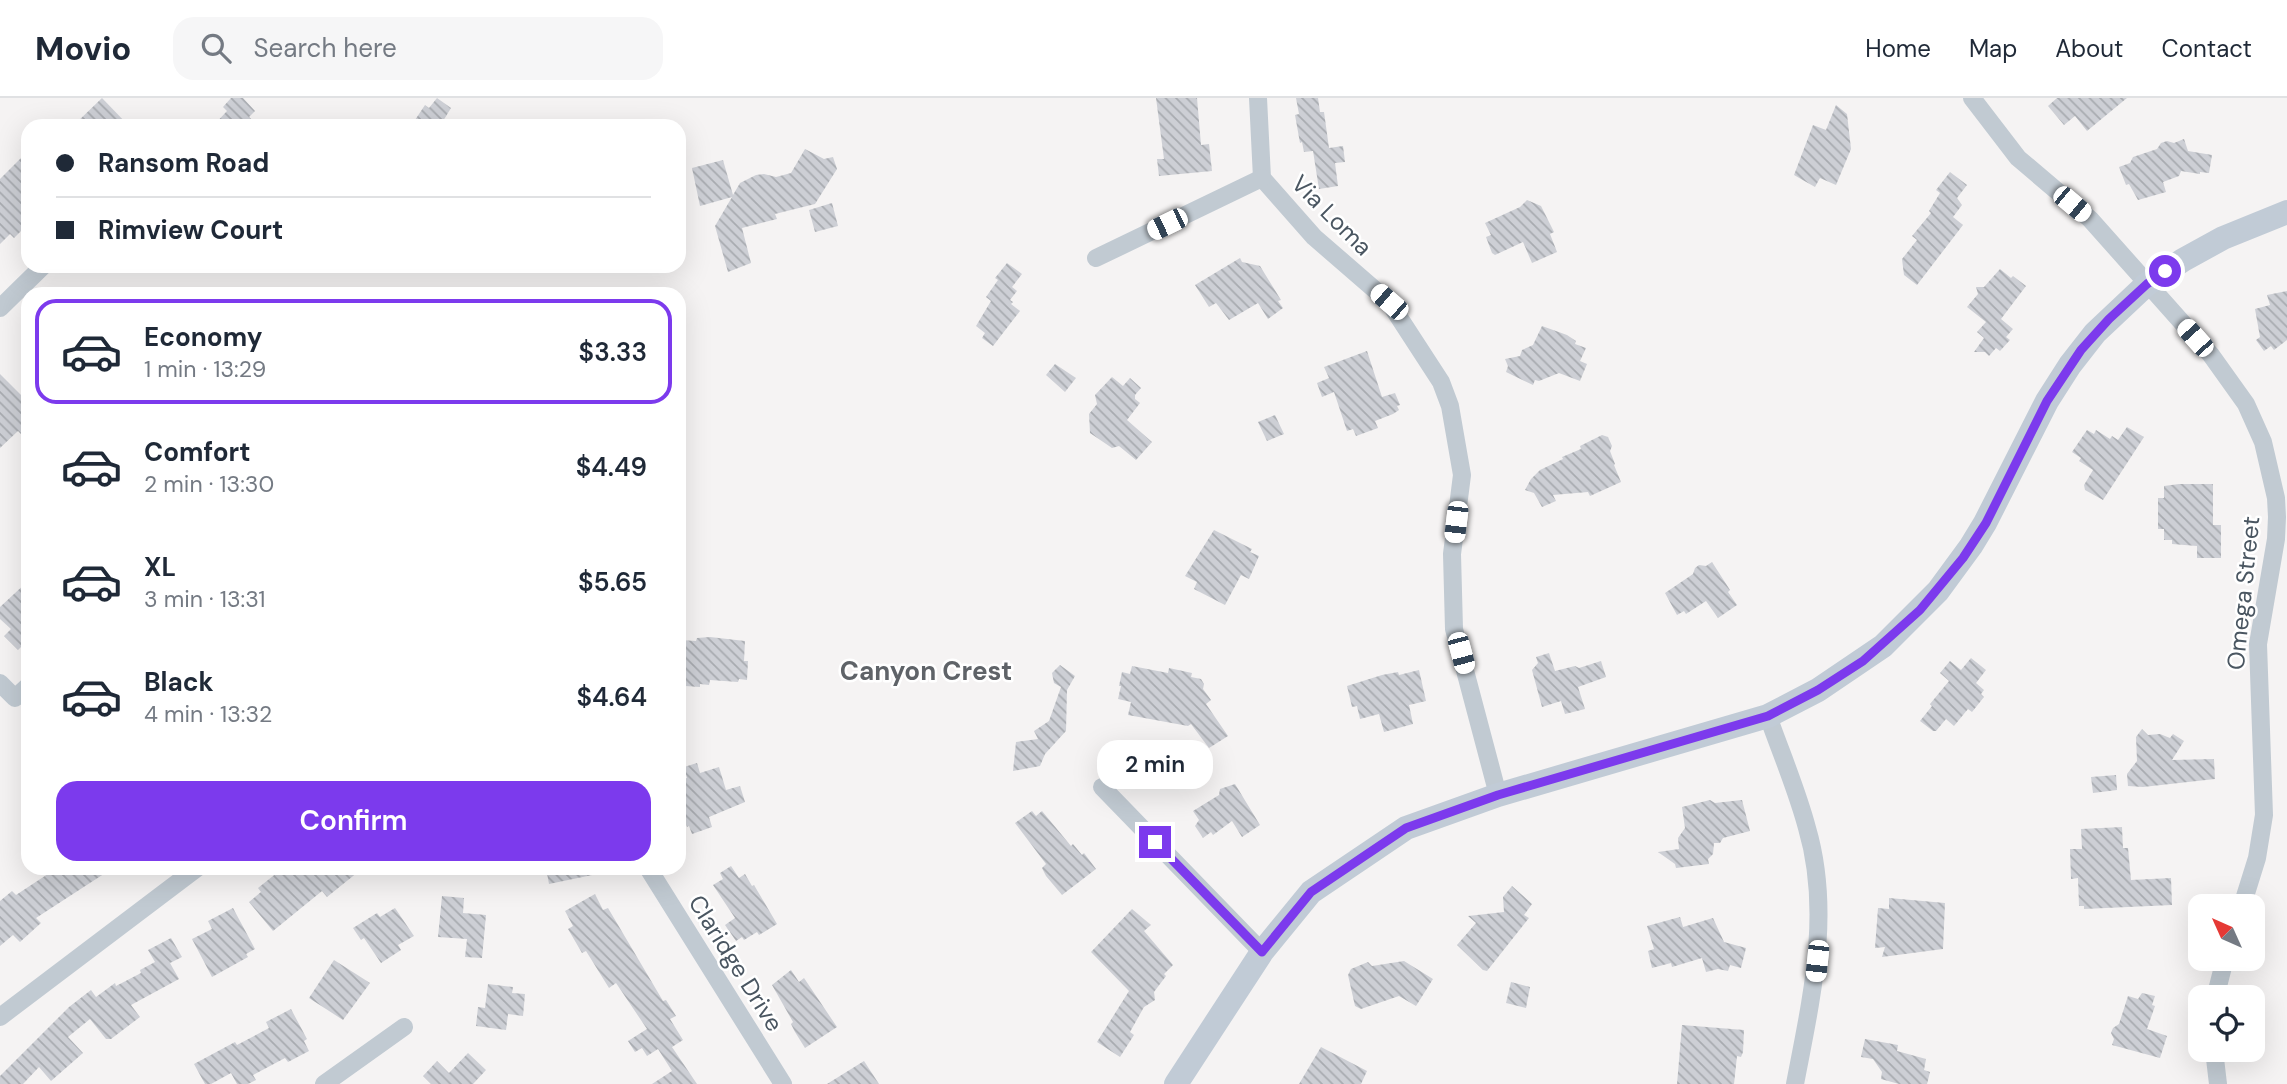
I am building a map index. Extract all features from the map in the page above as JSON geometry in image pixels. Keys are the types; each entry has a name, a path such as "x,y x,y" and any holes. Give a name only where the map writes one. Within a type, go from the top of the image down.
{"street":[{"name":"Via Loma","path":"1258,98 1262,178 1314,237 1389,302 1441,382 1450,406 1462,475 1452,554 1454,629 1498,795"},
{"name":"Omega Street","path":"1972,98 2018,158 2090,219 2211,355 2246,404 2263,442 2276,498 2276,539 2260,625 2258,661 2265,800 2263,828 2246,894"},
{"path":"1096,258 1262,178"},
{"path":"1176,1084 1262,952 1311,892 1406,828 1498,795 1768,716 1818,690 1863,661 1903,627 1938,591 1986,523 2042,410 2070,365 2109,319 2147,284 2183,260 2223,238 2287,212"},
{"path":"22,287 36,273"},
{"path":"0,308 21,287"},
{"path":"0,683 21,692"},
{"path":"1768,716 1808,830 1817,888 1818,942 1815,981 1795,1084"},
{"path":"1101,787 1262,952"},
{"path":"0,1017 188,875"},
{"name":"Claridge Drive","path":"652,875 783,1084"},
{"path":"324,1084 404,1027"},
{"path":"2215,1062 2218,1084"}],"building":[{"path":"102,98 122,119 80,119"},
{"path":"231,98 243,98 255,111 249,117 251,119 220,119 227,111 223,107"},
{"path":"437,98 451,108 444,119 416,119 425,105 429,108"},
{"path":"1156,98 1197,98 1201,145 1209,144 1212,171 1159,176 1157,159 1164,159"},
{"path":"1296,98 1318,98 1320,112 1324,112 1329,148 1343,146 1345,162 1335,163 1338,186 1319,189 1313,151 1304,152 1302,142 1300,143 1295,115 1299,114"},
{"path":"2057,98 2127,98 2087,131 2075,116 2064,125 2048,106"},
{"path":"1836,105 1847,114 1851,149 1836,185 1820,178 1815,187 1794,175 1813,125 1826,130"},
{"path":"2184,139 2188,151 2212,155 2209,173 2181,171 2179,176 2163,182 2166,192 2138,200 2129,184 2126,185 2119,167 2130,163 2133,157 2157,149 2161,143 2174,143"},
{"path":"805,149 824,159 833,157 837,169 815,204 775,214 777,219 742,228 751,263 728,272 715,226 732,197 700,206 692,168 723,160 733,195 740,183 756,175 776,177 791,173"},
{"path":"21,158 21,231 14,238 10,234 0,244 0,179"},
{"path":"1950,172 1967,185 1957,198 1962,205 1953,217 1963,225 1917,285 1904,275 1902,259 1917,240 1912,236 1931,213 1929,211 1940,193 1936,190"},
{"path":"1527,200 1541,206 1554,232 1550,234 1557,252 1532,263 1523,242 1495,255 1486,237 1491,235 1485,223 1520,207"},
{"path":"832,203 838,226 815,232 809,210"},
{"path":"1240,258 1242,262 1260,266 1281,300 1278,301 1283,308 1268,319 1258,303 1229,320 1216,303 1209,307 1195,285"},
{"path":"1007,263 1022,274 1012,287 1017,291 1010,300 1020,311 993,346 982,338 985,333 976,326 991,301 986,297 998,280 995,278"},
{"path":"2000,269 2026,286 2001,319 2013,329 2006,337 2010,340 2000,351 1996,348 1989,356 1985,352 1974,352 1984,338 1977,332 1986,322 1967,307 1978,294 1976,287 1984,287"},
{"path":"2287,291 2287,340 2274,350 2271,346 2264,351 2256,340 2260,337 2255,309 2270,305 2267,295"},
{"path":"1542,326 1567,335 1576,341 1575,344 1586,348 1580,361 1587,364 1580,381 1559,373 1535,380 1533,385 1506,372 1508,366 1505,359 1520,356 1522,350 1533,345"},
{"path":"1367,351 1382,397 1395,393 1400,405 1397,406 1399,410 1393,414 1375,421 1378,428 1356,436 1353,429 1347,431 1334,392 1322,397 1317,383 1329,378 1324,367"},
{"path":"1055,364 1076,378 1065,392 1046,375"},
{"path":"0,374 21,395 21,434 18,431 0,448"},
{"path":"1112,377 1123,386 1130,378 1141,388 1135,395 1135,399 1140,403 1127,420 1152,442 1136,460 1119,446 1112,448 1090,433 1089,414 1097,404 1095,395"},
{"path":"1275,415 1284,434 1267,441 1258,422"},
{"path":"2127,427 2144,437 2103,500 2085,490 2084,485 2093,470 2079,461 2081,458 2072,452 2087,430 2094,434 2096,430 2110,439 2112,436 2118,440"},
{"path":"1602,435 1608,437 1612,446 1610,451 1621,482 1590,496 1588,492 1553,495 1556,501 1542,507 1534,493 1525,490 1540,470"},
{"path":"2213,484 2213,525 2221,525 2221,558 2197,558 2197,546 2172,544 2172,540 2164,540 2164,529 2158,529 2158,498 2164,498 2164,486"},
{"path":"1214,530 1252,549 1250,552 1259,556 1249,579 1241,575 1225,605 1194,589 1197,582 1185,576"},
{"path":"1712,562 1737,605 1718,618 1706,601 1686,614 1684,611 1677,615 1665,593 1693,574 1699,565 1706,566"},
{"path":"21,588 21,647 18,650 4,636 11,629 0,619 0,607"},
{"path":"697,638 745,641 747,680 710,680 709,685 686,686 686,640 696,641"},
{"path":"1549,653 1555,671 1575,666 1579,668 1601,661 1606,677 1578,687 1585,709 1565,714 1561,701 1542,707 1532,670 1538,663 1536,657"},
{"path":"1971,658 1986,670 1976,683 1984,690 1981,694 1984,697 1972,712 1968,709 1954,726 1946,719 1933,731 1920,721 1949,681 1940,673 1950,661 1961,670"},
{"path":"1060,665 1075,676 1067,690 1066,731 1045,754 1040,766 1013,771 1016,742 1038,739 1034,731 1049,721 1061,687 1054,683 1052,673"},
{"path":"1132,666 1168,673 1169,668 1192,673 1191,677 1201,679 1203,689 1211,700 1206,704 1228,736 1209,748 1191,724 1188,726 1128,715 1131,702 1118,699 1119,686 1122,672 1130,674"},
{"path":"1419,670 1426,701 1409,705 1413,724 1384,732 1379,714 1360,719 1357,706 1352,707 1347,686 1382,675 1398,672 1399,675"},
{"path":"2142,729 2148,735 2160,734 2170,738 2173,734 2184,741 2172,760 2214,759 2215,779 2143,787 2128,786 2127,774 2137,761 2136,737"},
{"path":"697,763 700,773 719,767 726,790 740,786 745,802 709,817 712,827 692,834 686,824 686,766"},
{"path":"2116,775 2117,790 2093,793 2091,777"},
{"path":"1235,784 1260,825 1242,837 1232,821 1213,835 1211,832 1203,838 1195,826 1199,820 1193,811 1219,795 1220,789"},
{"path":"1710,800 1715,803 1742,800 1750,831 1714,843 1713,854 1708,859 1709,864 1676,868 1675,864 1658,852 1679,849 1678,838 1685,828 1682,807"},
{"path":"1032,811 1036,816 1042,811 1071,846 1073,844 1082,855 1084,853 1096,869 1062,895 1046,876 1042,868 1046,864 1015,823"},
{"path":"2122,827 2123,848 2128,848 2131,880 2171,878 2172,905 2084,909 2084,906 2079,906 2078,878 2071,879 2070,849 2082,849 2081,829"},
{"path":"731,866 739,878 745,874 752,886 754,885 777,924 759,935 757,932 744,940 742,937 736,941 725,925 735,918 713,885 723,879 720,873"},
{"path":"46,875 102,875 36,918 41,923 20,942 13,935 0,946 0,901 12,891 16,895"},
{"path":"274,875 354,875 327,897 322,891 273,931 249,902 261,892 258,888"},
{"path":"547,875 592,875 549,884"},
{"path":"1512,886 1532,904 1524,915 1529,918 1487,971 1483,970 1457,945 1476,923 1468,916 1504,912 1503,897"},
{"path":"595,894 603,910 608,908 663,1001 666,1000 676,1016 670,1019 683,1040 672,1047 697,1084 652,1084 672,1071 658,1049 647,1056 642,1048 635,1052 628,1041 647,1029 616,983 609,988 586,951 582,953 568,929 573,926 565,911"},
{"path":"442,896 464,898 463,913 486,915 482,958 465,957 467,939 438,937"},
{"path":"1889,898 1945,903 1943,949 1882,957 1885,947 1875,948 1878,908 1889,909"},
{"path":"233,908 255,949 246,954 248,957 212,977 192,939 212,929 208,921"},
{"path":"395,908 414,936 398,945 401,950 381,963 364,938 361,940 353,928 377,913 380,917"},
{"path":"1132,909 1151,925 1144,931 1173,965 1164,974 1166,976 1154,992 1155,1000 1144,1007 1130,1032 1134,1035 1120,1057 1097,1042 1129,991 1091,952"},
{"path":"1680,917 1683,927 1713,918 1724,942 1746,948 1741,968 1730,965 1728,971 1718,969 1706,972 1702,958 1672,967 1671,963 1652,968 1648,951 1654,949 1647,926"},
{"path":"171,938 182,957 170,963 179,979 131,1005 140,1017 111,1039 106,1039 90,1019 68,1037 83,1053 51,1081 39,1067 23,1084 0,1084 0,1076 69,1007 91,990 96,997 115,983 116,986 141,973 140,970 155,962 148,950"},
{"path":"334,960 370,983 343,1020 309,998"},
{"path":"1404,961 1433,979 1416,1006 1399,996 1361,1009 1355,1006 1348,975 1351,969 1368,962 1372,966"},
{"path":"791,970 799,982 804,978 837,1027 805,1048 772,985"},
{"path":"1511,982 1530,987 1526,1008 1506,1003"},
{"path":"488,984 513,987 512,993 525,994 523,1016 508,1014 506,1030 476,1026 478,1007 485,1008"},
{"path":"2142,993 2155,996 2152,1005 2155,1006 2147,1029 2167,1036 2160,1058 2112,1045 2114,1039 2111,1033 2119,1024 2128,996 2138,999"},
{"path":"291,1009 307,1039 304,1041 309,1051 288,1062 285,1058 253,1075 256,1080 248,1084 237,1084 231,1073 211,1084 205,1084 194,1064 269,1028 266,1022"},
{"path":"1682,1025 1744,1030 1743,1052 1741,1057 1737,1056 1734,1084 1677,1084"},
{"path":"1865,1039 1898,1045 1897,1051 1926,1059 1924,1070 1930,1072 1927,1084 1899,1084 1881,1079 1882,1072 1873,1059 1861,1057"},
{"path":"1321,1047 1367,1071 1361,1084 1299,1084"},
{"path":"468,1053 486,1070 473,1084 431,1084 423,1076 437,1061 449,1073"},
{"path":"864,1061 879,1084 827,1084"}],"district":[{"name":"Canyon Crest","path":"926,671"}],"route":[{"path":"1155,842 1262,952 1311,892 1406,828 1498,795 1768,716 1818,690 1883,646 1938,591 1986,523 2047,401 2070,365 2109,319 2165,271"}]}
